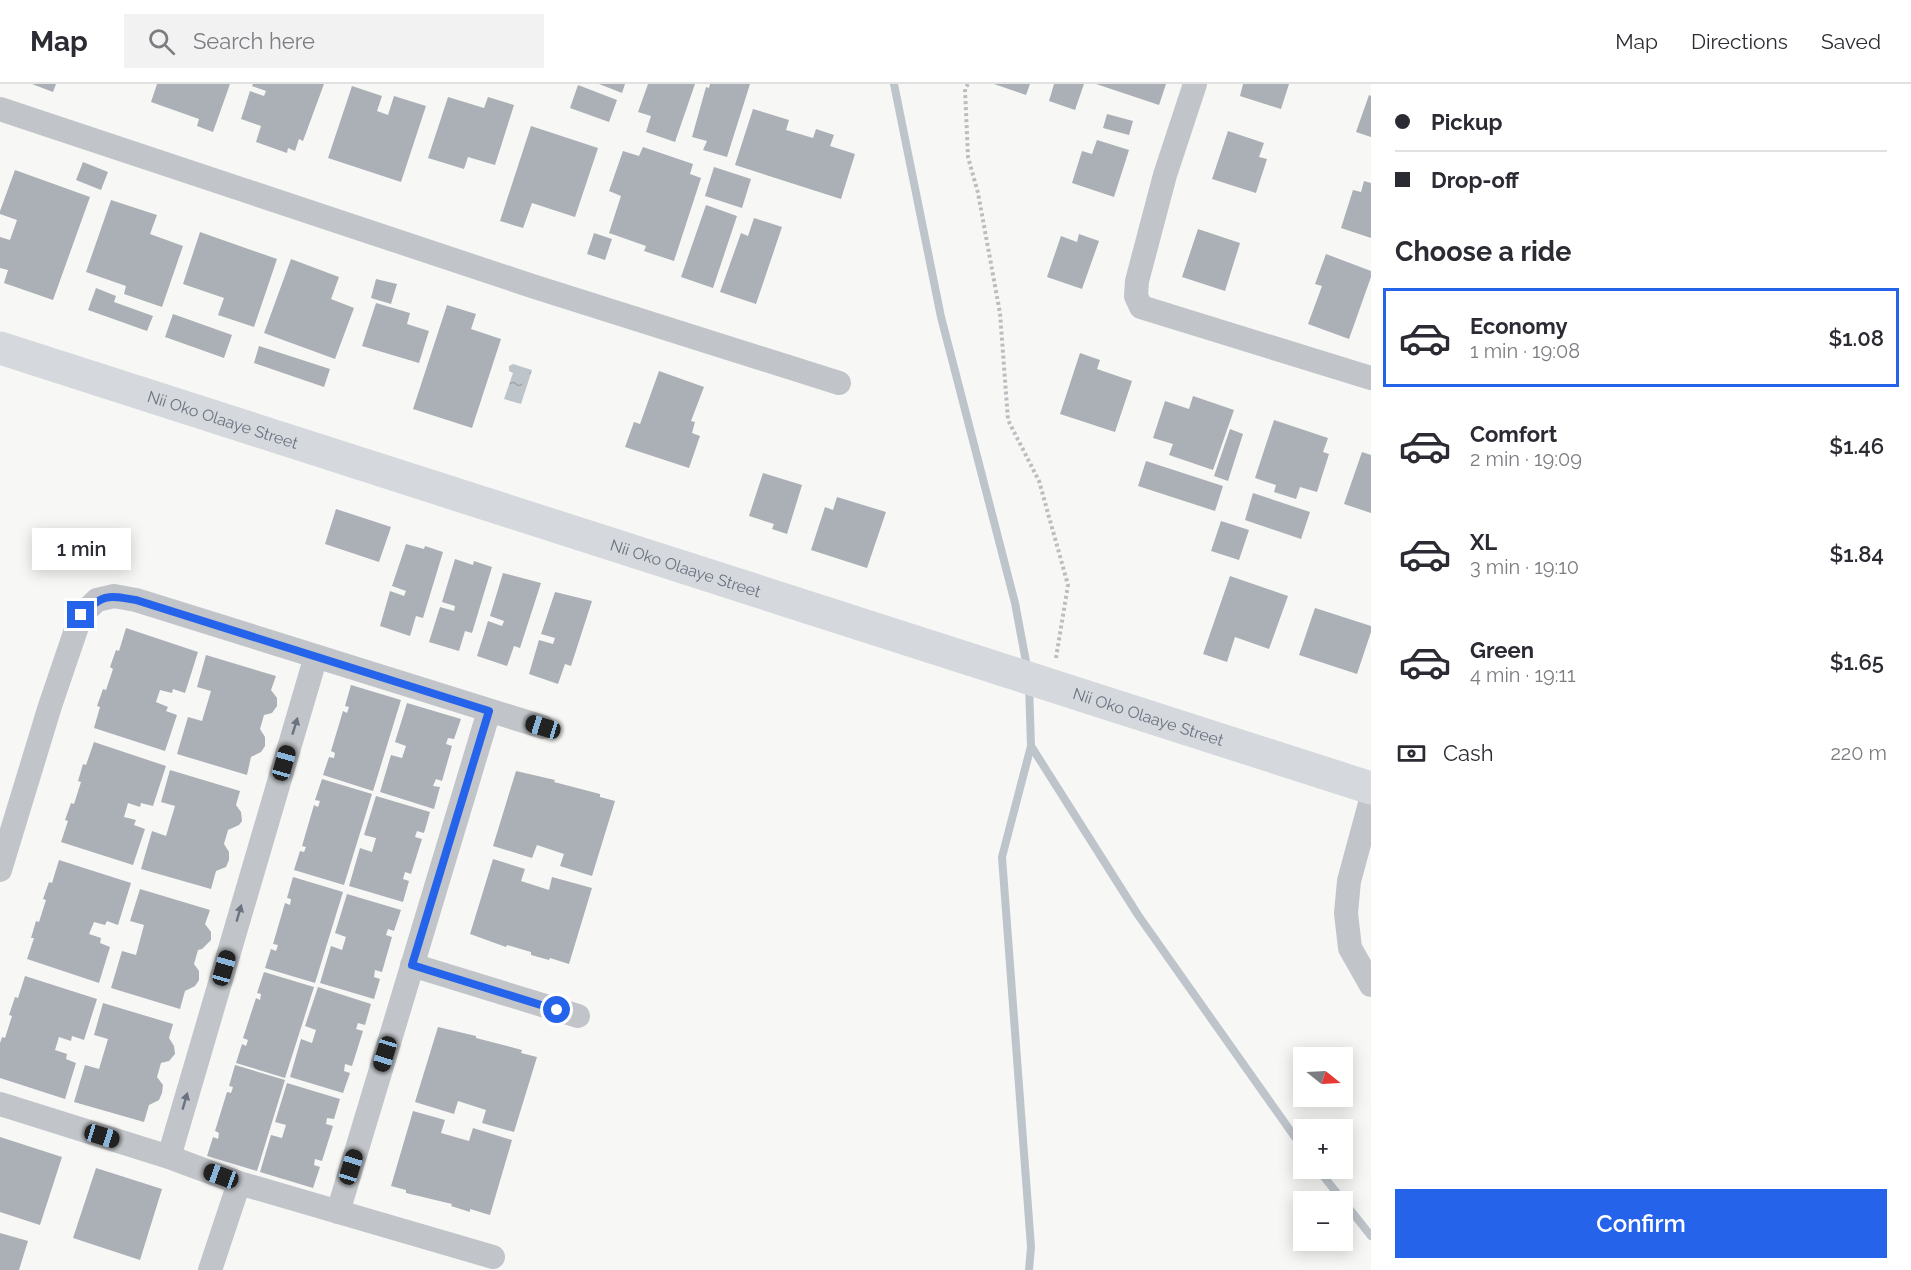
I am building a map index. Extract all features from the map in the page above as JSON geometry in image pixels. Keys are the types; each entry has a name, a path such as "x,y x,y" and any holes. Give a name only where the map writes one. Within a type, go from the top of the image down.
{"street":[{"path":"1195,84 1166,175 1137,281 1136,296 1141,307 1371,378"},
{"path":"0,109 532,286 839,383"},
{"name":"Nii Oko Olaaye Street","path":"0,348 1371,788"},
{"path":"0,870 50,706 81,615 97,600 114,596 136,600 543,727"},
{"path":"169,1157 316,656"},
{"path":"338,1212 489,711"},
{"path":"1371,800 1349,881 1346,913 1350,948 1371,985"},
{"path":"412,965 578,1016"},
{"path":"0,1104 169,1157 239,1183 493,1257"},
{"path":"210,1270 239,1183"}],"path":[{"path":"968,84 965,89 968,157 978,193 1000,313 1008,420 1039,481 1068,585 1052,685"}],"water":[{"path":"513,364 532,370 521,404 504,399 513,373 509,371 509,366"}],"building":[{"path":"32,84 56,84 53,92"},
{"path":"157,84 230,84 213,132 197,126 199,119 151,102"},
{"path":"253,84 324,84 303,141 299,139 295,151 288,148 287,153 256,142 261,126 241,119 250,91 264,96 266,91 252,86"},
{"path":"599,84 625,84 622,93"},
{"path":"648,84 695,84 675,142 646,132 651,116 638,112"},
{"path":"710,84 750,84 727,157 703,150 707,141 692,137 706,87 709,88"},
{"path":"994,84 1030,84 1026,95"},
{"path":"1054,84 1084,84 1075,110 1049,101"},
{"path":"1096,84 1166,84 1159,105"},
{"path":"1243,84 1289,84 1281,109 1240,96"},
{"path":"578,85 617,100 609,122 570,108"},
{"path":"352,86 382,96 377,111 388,115 394,96 426,106 401,182 328,158"},
{"path":"1369,95 1371,96 1371,137 1356,132"},
{"path":"448,97 484,108 488,97 514,105 495,165 468,157 464,169 428,158"},
{"path":"753,109 789,120 786,130 813,138 816,129 834,135 830,146 855,154 841,199 735,165"},
{"path":"1107,114 1133,121 1129,135 1103,128"},
{"path":"531,126 598,148 575,217 532,203 523,228 500,221"},
{"path":"1228,131 1264,143 1259,157 1267,159 1256,193 1212,179"},
{"path":"1097,140 1129,150 1114,197 1072,183 1082,151 1092,154"},
{"path":"643,147 693,164 690,174 701,178 674,261 644,251 646,246 609,233 621,196 609,191 623,151 639,156"},
{"path":"83,162 108,172 101,190 76,180"},
{"path":"714,167 751,179 742,208 705,196"},
{"path":"15,170 90,197 53,300 4,283 8,270 0,268 0,237 10,240 17,220 0,214 0,211"},
{"path":"1364,181 1371,183 1371,238 1341,228 1353,190 1361,192"},
{"path":"111,200 157,215 150,234 183,246 162,307 124,294 126,286 86,272"},
{"path":"706,205 737,216 713,288 681,277"},
{"path":"754,218 782,227 756,304 720,292 741,233 748,236"},
{"path":"1198,229 1240,243 1225,291 1182,277"},
{"path":"200,232 277,259 254,327 218,315 224,298 183,284"},
{"path":"594,233 612,239 605,260 587,254"},
{"path":"1079,234 1099,241 1082,289 1047,277 1061,236 1077,242"},
{"path":"1326,254 1371,271 1371,277 1349,339 1308,324 1322,286 1315,284"},
{"path":"291,259 339,277 331,299 354,308 335,359 264,333"},
{"path":"376,279 397,284 391,304 371,298"},
{"path":"96,288 116,296 114,302 153,316 147,331 88,310"},
{"path":"376,303 410,313 407,324 429,331 419,363 362,346"},
{"path":"447,305 476,314 471,329 501,339 472,428 413,409"},
{"path":"173,314 232,335 224,358 165,337"},
{"path":"259,346 330,369 324,387 254,363"},
{"path":"1080,353 1100,360 1097,369 1132,381 1115,432 1060,414"},
{"path":"659,371 704,387 691,421 695,422 692,433 700,436 689,468 625,447 634,422 640,424"},
{"path":"1193,396 1234,410 1213,470 1169,455 1173,444 1153,438 1165,401 1189,409"},
{"path":"1274,420 1328,438 1323,452 1329,454 1317,492 1300,487 1296,499 1274,492 1276,485 1255,478"},
{"path":"1230,429 1243,434 1228,481 1214,476"},
{"path":"1362,452 1371,455 1371,513 1344,504"},
{"path":"1146,461 1223,486 1215,511 1138,486"},
{"path":"763,473 802,485 787,534 772,529 774,524 749,516"},
{"path":"1253,493 1310,512 1301,539 1245,520"},
{"path":"837,497 886,512 867,568 811,550 825,507 833,510"},
{"path":"336,509 391,527 379,562 325,544"},
{"path":"1221,521 1249,530 1239,560 1211,551"},
{"path":"406,544 424,549 425,546 443,552 423,618 416,616 410,636 380,626 390,591 404,596 406,591 392,586"},
{"path":"455,559 473,565 474,561 492,567 472,633 465,631 459,651 429,642 440,607 454,611 455,606 442,602"},
{"path":"503,573 541,583 520,648 514,646 507,666 477,656 488,621 502,626 504,621 490,616"},
{"path":"1230,576 1288,596 1269,649 1235,637 1227,662 1203,654"},
{"path":"555,592 592,601 571,666 565,664 558,684 529,674 539,640 553,644 555,638 541,634"},
{"path":"1315,608 1371,626 1357,674 1299,655"},
{"path":"126,628 198,652 185,693 173,689 172,693 160,690 156,702 168,707 166,711 177,715 165,751 94,728 100,707 97,706 103,689 106,690 113,669 110,667 116,650 119,651"},
{"path":"206,655 276,676 271,690 277,698 277,706 272,713 264,715 260,729 265,737 265,746 261,752 251,757 247,775 177,754 188,717 202,721 211,691 197,687"},
{"path":"351,685 401,700 373,791 323,775 329,757 334,758 335,753 331,751 343,711 347,713 349,707 345,706"},
{"path":"407,703 461,719 454,739 448,738 446,744 452,746 442,781 436,779 433,786 440,787 434,809 380,792 391,755 402,758 406,746 395,742"},
{"path":"94,742 166,766 153,806 141,803 140,807 128,803 124,817 136,820 134,825 145,829 133,865 61,842 68,821 65,820 71,803 74,804 81,782 78,781 83,764 86,765"},
{"path":"170,770 240,791 236,805 241,812 242,821 228,830 224,844 229,852 229,860 226,867 216,871 211,889 141,869 152,831 166,836 175,806 161,802"},
{"path":"516,771 555,780 554,782 600,794 600,797 615,801 592,876 560,866 564,854 537,845 532,858 493,846"},
{"path":"322,779 372,794 344,885 294,870 300,851 304,852 306,847 302,846 314,805 318,807 320,801 315,800"},
{"path":"376,796 430,812 424,833 417,831 415,837 422,839 411,874 405,872 403,879 409,881 403,902 349,886 360,848 372,852 376,838 364,835"},
{"path":"493,859 525,869 521,881 549,890 552,877 592,888 569,964 531,955 531,952 507,945 506,947 470,934"},
{"path":"59,860 131,883 118,925 107,921 105,925 94,922 89,934 101,938 100,943 110,947 99,983 27,959 34,938 31,938 36,921 39,922 46,900 43,899 49,882 52,883"},
{"path":"293,877 343,892 315,983 265,968 271,949 276,951 278,945 273,944 285,903 290,905 291,899 287,898"},
{"path":"140,889 210,910 205,924 211,932 211,940 198,950 194,964 199,971 199,980 195,986 185,991 180,1009 111,988 122,951 136,955 144,925 130,921"},
{"path":"347,894 401,910 394,931 388,929 386,935 392,937 382,972 375,970 374,977 380,979 374,999 320,983 331,946 342,950 346,937 335,933"},
{"path":"264,972 314,987 285,1078 236,1063 242,1044 246,1046 248,1040 243,1038 256,998 260,1000 261,994 257,993"},
{"path":"25,976 97,999 84,1040 72,1036 71,1041 59,1037 55,1050 67,1054 66,1059 76,1063 65,1099 0,1078 0,1043 2,1037 5,1038 12,1016 9,1015 15,997 18,998"},
{"path":"318,987 371,1004 365,1025 358,1023 356,1029 363,1031 352,1066 345,1064 344,1071 350,1073 343,1093 290,1077 301,1039 312,1043 316,1030 305,1026"},
{"path":"103,1003 173,1024 169,1038 174,1046 175,1054 169,1061 161,1063 157,1077 163,1085 162,1093 159,1100 149,1105 144,1122 74,1102 85,1065 99,1069 108,1039 94,1035"},
{"path":"438,1027 476,1036 476,1038 522,1050 521,1053 537,1057 514,1132 482,1123 486,1110 458,1101 454,1114 415,1102"},
{"path":"235,1065 285,1080 257,1171 207,1156 213,1137 218,1139 219,1133 215,1131 227,1092 231,1093 233,1087 229,1086"},
{"path":"287,1083 340,1099 334,1119 327,1118 326,1124 333,1126 322,1161 315,1159 314,1165 320,1167 313,1188 260,1172 271,1135 282,1138 286,1125 275,1122"},
{"path":"413,1111 445,1120 441,1133 469,1141 473,1128 512,1140 490,1215 470,1209 470,1212 451,1206 452,1204 406,1193 406,1190 391,1186"},
{"path":"0,1137 62,1157 40,1225 0,1212"},
{"path":"96,1168 162,1189 140,1260 73,1238"},
{"path":"0,1233 28,1241 19,1270 0,1270"}],"waterway":[{"path":"894,84 941,317 1015,603 1027,667"},
{"path":"1029,685 1031,746 1002,857 1031,1247 1029,1270"},
{"path":"1031,746 1138,915 1293,1134"},
{"path":"1326,1179 1371,1236"}],"route":[{"path":"81,615 97,600 114,596 136,600 489,711 412,965 557,1010"}]}
